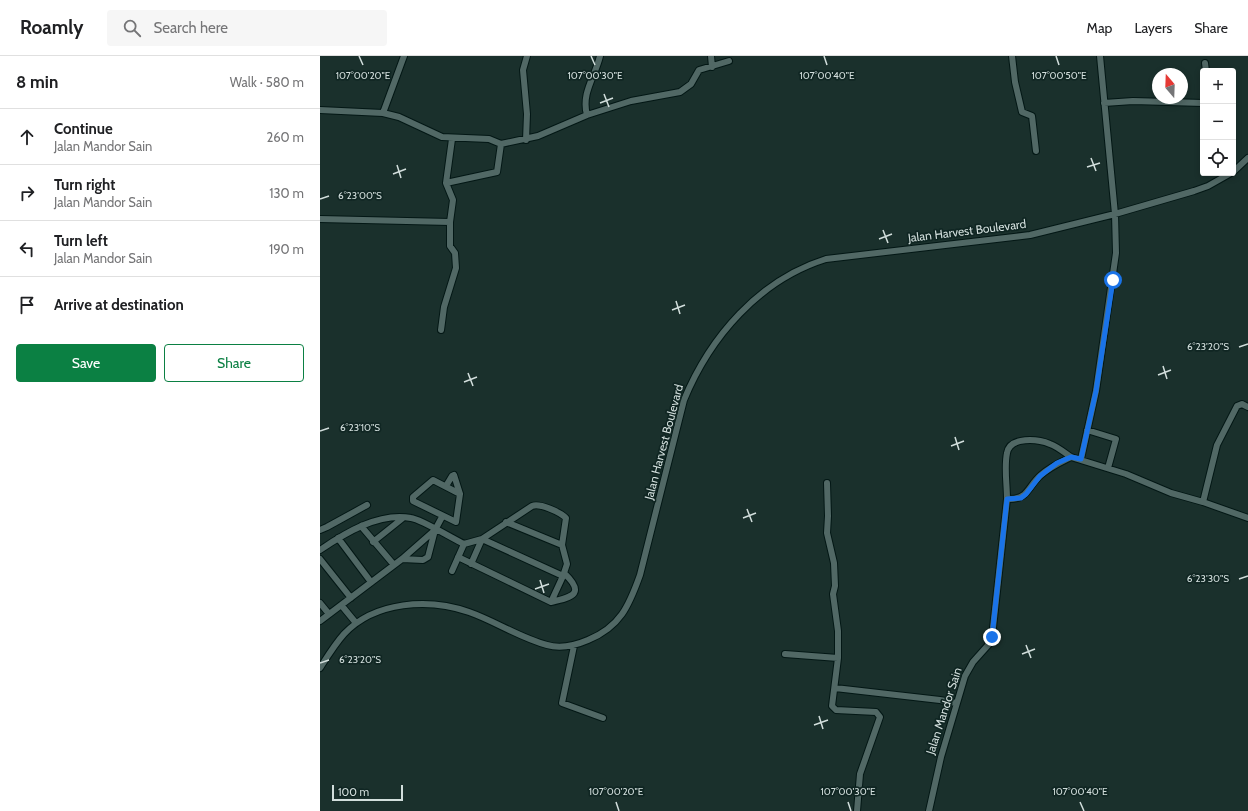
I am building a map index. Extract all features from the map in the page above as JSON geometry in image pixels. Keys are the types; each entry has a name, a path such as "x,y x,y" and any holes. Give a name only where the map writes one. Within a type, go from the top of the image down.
{"street":[{"path":"383,114 404,56"},
{"path":"526,140 527,114 523,70 527,56"},
{"path":"587,115 585,102 586,94 600,56"},
{"path":"711,56 712,66"},
{"path":"1012,56 1015,82 1022,112 1032,116 1036,151"},
{"path":"1081,459 1096,391 1116,253 1116,214 1100,56"},
{"path":"320,110 383,114 398,117 442,137 452,139 489,139 500,144 526,140 587,115 631,101 680,92 691,84 699,70 729,62"},
{"path":"1204,63 1205,68"},
{"path":"1104,103 1133,101 1200,103"},
{"path":"441,330 444,307 456,268 455,253 450,246 450,222 453,200 446,183 452,139"},
{"path":"446,183 498,172 500,144"},
{"name":"Jalan Harvest Boulevard","path":"1236,168 1248,158"},
{"name":"Jalan Harvest Boulevard","path":"320,668 344,634 356,623 390,608 418,603 442,605 469,612 546,645 574,646 606,631 622,615 632,596 640,575 684,400 692,379 726,329 749,305 769,288 799,269 826,259 1030,235 1116,214 1201,189 1225,176"},
{"path":"320,219 450,222"},
{"path":"1203,502 1217,445 1237,406 1242,404 1248,407"},
{"path":"1087,430 1116,439 1108,468"},
{"name":"Jalan Mandor Sain","path":"929,811 936,773 965,676 973,662 990,643 992,637 1007,499 1007,452 1012,444 1019,441 1029,440 1050,444 1071,457"},
{"path":"1007,499 1021,498 1040,476 1057,463 1071,457 1108,468 1171,493 1203,502 1248,518"},
{"path":"320,550 338,538 376,520 404,518 439,523 456,522 460,494 454,475 446,486"},
{"path":"460,494 435,480 432,480 413,499 414,502 464,544"},
{"path":"826,483 828,506 827,533 834,564 835,586 833,594 838,631 838,658 832,706 836,710 876,712 880,717 860,774 857,811"},
{"path":"320,530 327,528 367,505"},
{"path":"464,544 482,539 506,522 535,505 544,507 562,515 566,518 562,545 567,564 551,602"},
{"path":"373,542 404,518"},
{"path":"506,522 562,545"},
{"path":"402,559 426,559 439,523"},
{"path":"320,621 342,606 350,598 402,559 439,523"},
{"path":"361,526 394,565"},
{"path":"338,538 372,582"},
{"path":"471,564 482,539"},
{"path":"458,558 551,602 573,596 576,593 576,589 571,580 564,574 482,539"},
{"path":"452,571 464,544"},
{"path":"320,559 350,598"},
{"path":"320,603 329,614"},
{"path":"342,606 356,623"},
{"path":"574,646 562,703 603,718"},
{"path":"785,654 838,658"},
{"path":"835,688 940,700 956,704"}],"route":[{"path":"992,637 1004,511 1007,499 1021,498 1040,476 1057,463 1071,457 1081,459 1096,391 1113,280"}]}
